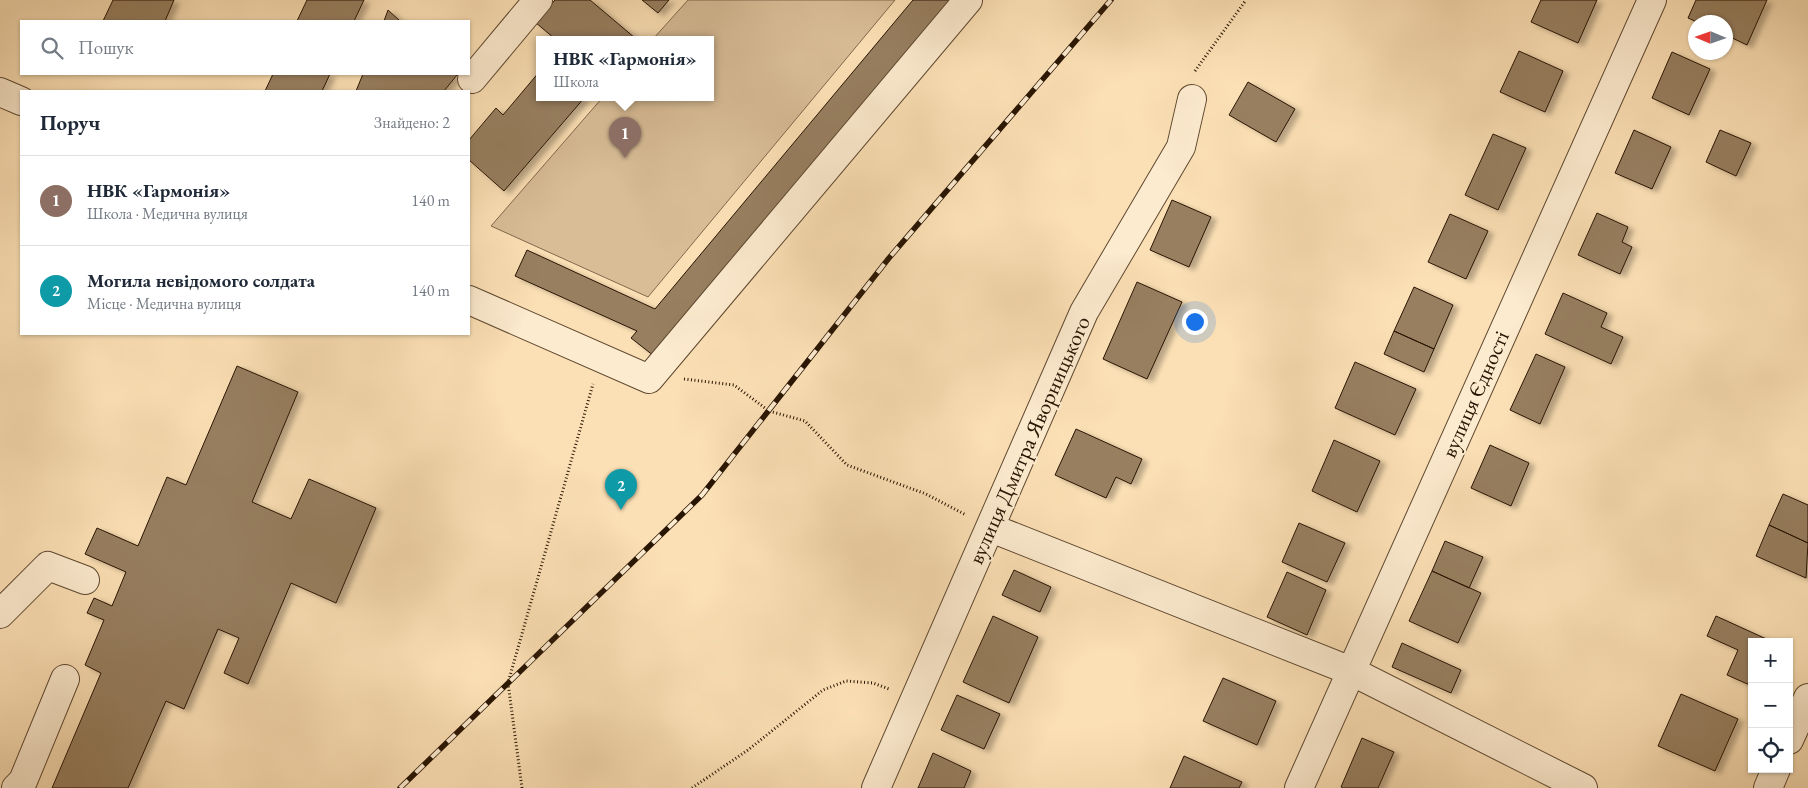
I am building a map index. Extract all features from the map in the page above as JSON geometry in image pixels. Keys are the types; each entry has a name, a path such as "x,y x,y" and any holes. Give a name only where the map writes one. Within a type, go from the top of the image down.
{"street":[{"path":"472,79 538,0"},
{"path":"470,300 600,358 653,374 968,0"},
{"name":"вулиця Єдності","path":"1299,788 1652,0"},
{"path":"0,92 20,101"},
{"name":"вулиця Дмитра Яворницького","path":"876,788 1084,312 1180,146 1192,99"},
{"path":"990,528 1351,671 1583,788"},
{"path":"0,614 48,566 85,580"},
{"path":"16,788 23,782 64,679"},
{"path":"1793,731 1808,698"},
{"path":"1768,788 1774,773"}],"path":[{"path":"1192,99 1195,68 1246,0"},
{"path":"522,788 508,683 600,358"},
{"path":"653,374 690,382 734,385 768,411 805,421 847,465 926,494 990,528"},
{"path":"692,788 748,750 823,690 846,681 873,683 914,701"}],"shaded area":[{"path":"688,0 895,0 648,297 491,226 600,101 714,101 714,36 656,36"}],"building":[{"path":"113,0 174,0 165,20 103,20"},
{"path":"307,0 364,0 354,20 297,20"},
{"path":"555,0 590,0 633,36 551,36 535,22"},
{"path":"642,0 669,0 658,13"},
{"path":"913,0 951,0 654,356 631,338 637,331 515,276 527,250 655,309"},
{"path":"1541,0 1597,0 1578,43 1531,22"},
{"path":"1696,0 1767,0 1747,45 1733,38 1733,15 1689,15"},
{"path":"388,10 399,20 384,20"},
{"path":"1519,51 1563,71 1545,112 1500,92"},
{"path":"1672,52 1710,69 1689,115 1652,98"},
{"path":"273,75 330,75 322,90 265,90"},
{"path":"363,75 457,75 445,90 356,90"},
{"path":"536,76 536,101 582,101 504,191 470,161 470,139 496,108 503,115"},
{"path":"1248,82 1295,109 1276,142 1229,115"},
{"path":"1634,130 1671,147 1652,189 1615,173"},
{"path":"1720,130 1751,143 1736,176 1706,162"},
{"path":"1493,134 1526,148 1498,210 1465,195"},
{"path":"1172,200 1211,217 1189,267 1150,250"},
{"path":"1597,213 1628,227 1622,242 1632,247 1620,274 1578,255"},
{"path":"1450,214 1488,231 1466,279 1428,262"},
{"path":"1137,282 1182,302 1147,379 1103,359"},
{"path":"1414,287 1453,305 1434,349 1394,331"},
{"path":"1563,293 1607,313 1601,327 1623,337 1611,364 1545,334"},
{"path":"1394,331 1434,349 1424,372 1384,354"},
{"path":"1536,354 1565,367 1540,424 1510,410"},
{"path":"1355,362 1416,389 1395,435 1335,408"},
{"path":"237,366 298,392 252,502 291,519 309,479 376,508 336,603 291,583 248,684 224,673 239,638 218,629 184,709 166,701 128,788 52,788 101,673 85,665 104,620 87,613 94,598 112,606 126,572 85,554 97,528 138,546 167,477 186,485"},
{"path":"1076,429 1142,459 1131,484 1116,477 1106,498 1055,475"},
{"path":"1334,440 1380,461 1357,512 1312,491"},
{"path":"1490,445 1529,463 1511,506 1471,488"},
{"path":"1783,494 1808,505 1808,543 1769,525"},
{"path":"1299,523 1345,543 1327,582 1282,562"},
{"path":"1769,525 1808,543 1806,578 1756,556"},
{"path":"1445,541 1483,557 1469,588 1432,571"},
{"path":"1014,570 1051,587 1040,612 1002,595"},
{"path":"1432,571 1481,593 1458,643 1409,621"},
{"path":"1287,572 1326,590 1307,635 1267,617"},
{"path":"993,616 1038,637 1009,703 963,682"},
{"path":"1716,616 1764,638 1748,638 1748,684 1727,675 1738,650 1707,636"},
{"path":"1402,643 1461,670 1451,693 1392,667"},
{"path":"1223,678 1276,701 1257,745 1203,721"},
{"path":"1681,694 1738,719 1715,771 1658,746"},
{"path":"957,695 1000,714 984,749 941,730"},
{"path":"1362,738 1394,752 1378,788 1343,788 1341,787"},
{"path":"933,753 971,771 964,788 918,788"},
{"path":"1184,756 1242,782 1239,788 1170,788"}],"railway":[{"path":"400,788 702,495 889,258 1111,0"}],"place":[{"name":"НВК «Гармонія»","path":"625,158"},
{"name":"Могила невідомого солдата","path":"621,510"}]}
